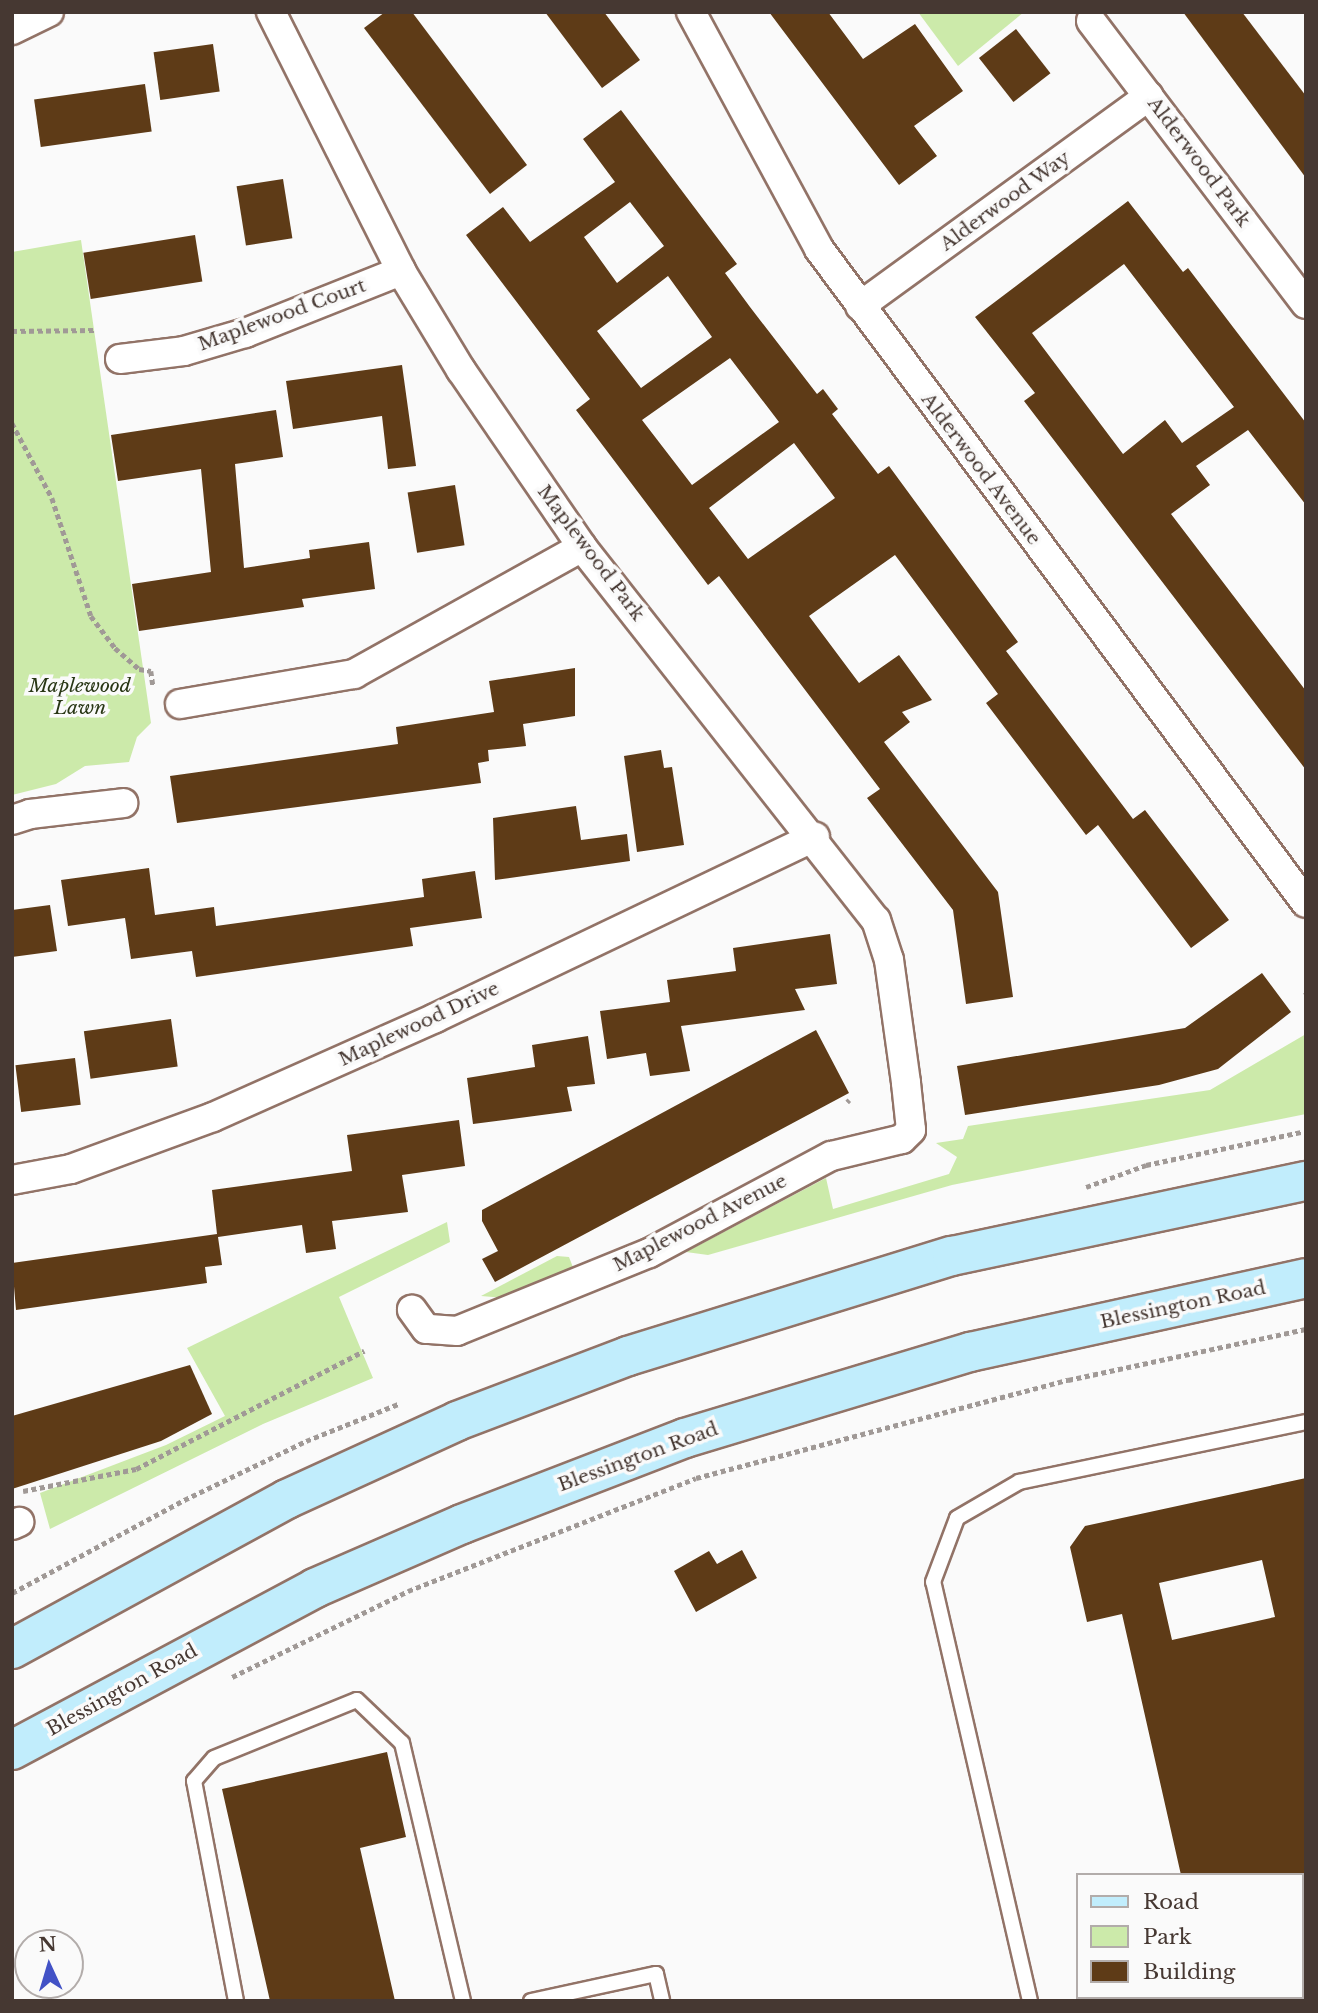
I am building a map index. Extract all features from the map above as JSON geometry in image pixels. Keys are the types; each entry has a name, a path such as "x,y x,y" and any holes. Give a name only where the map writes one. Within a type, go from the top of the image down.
{"main road":[{"path":"952,1256 1072,1206 1306,1154"},
{"path":"12,1649 287,1499 457,1421 628,1356 952,1256 1306,1181"},
{"name":"Blessington Road","path":"12,1750 315,1588 462,1524 662,1447 970,1352 1306,1278"}],"street":[{"path":"12,30 49,12"},
{"name":"Maplewood Park","path":"271,12 401,271 461,370 582,547 815,837 867,907 881,932 906,1083"},
{"name":"Alderwood Avenue","path":"691,12 819,248 1306,903"},
{"name":"Alderwood Park","path":"1091,21 1306,304"},
{"name":"Alderwood Way","path":"860,306 1149,96"},
{"name":"Maplewood Court","path":"120,359 184,351 245,333 401,271"},
{"path":"180,704 354,674 582,547"},
{"path":"12,820 30,814 123,803"},
{"name":"Maplewood Drive","path":"12,1180 71,1169 213,1117 435,1018 815,837"},
{"name":"Maplewood Avenue","path":"412,1310 426,1329 457,1331 649,1253 831,1156 902,1139 911,1130 906,1083"}],"lane":[{"path":"1030,2001 933,1582 957,1518 1019,1482 1306,1422"},
{"path":"236,2001 194,1781 214,1758 357,1700 402,1743 463,2001"},
{"path":"531,2001 656,1974 662,2001"}],"path":[{"path":"12,331 96,330"},
{"path":"12,424 52,498 91,616 115,648 139,669 151,671"},
{"path":"225,1681 408,1591 696,1478 1068,1380 1306,1329"},
{"path":"16,1493 59,1480 136,1469 364,1351"}],"green space":[{"path":"918,12 1024,12 958,66"},
{"name":"Maplewood Lawn","path":"81,240 151,723 137,737 129,762 85,766 56,784 12,795 12,252"},
{"path":"1306,1034 1306,1114 952,1185 708,1255 686,1252 826,1178 833,1209 949,1174 957,1157 936,1143 963,1139 968,1126 1210,1090"},
{"path":"447,1222 450,1242 339,1297 373,1378 263,1424 50,1529 40,1493 166,1445 225,1416 187,1348"},
{"path":"557,1256 569,1257 574,1270 505,1298 481,1296"}],"building":[{"path":"385,12 412,12 527,165 490,194 364,28"},
{"path":"545,12 604,12 640,60 602,88"},
{"path":"769,12 828,12 863,59 915,24 963,91 914,126 937,156 899,185"},
{"path":"1183,12 1242,12 1306,96 1306,178"},
{"path":"1016,29 1050,73 1013,102 979,58"},
{"path":"213,44 220,92 160,100 154,52"},
{"path":"145,84 152,132 41,147 34,100"},
{"path":"621,110 737,264 725,273 750,307 817,394 823,389 838,409 832,414 878,474 889,466 1018,642 1006,651 1133,819 1145,810 1229,920 1191,948 1098,825 1086,835 986,703 998,694 895,555 809,616 859,683 899,655 932,700 902,712 910,722 884,742 998,892 1013,997 966,1004 953,910 867,798 880,789 719,576 708,585 576,410 590,399 466,235 503,207 530,242 615,182 583,139","holes":["630,202 664,246 617,283 584,237","668,276 712,337 641,388 597,331","730,358 779,422 692,485 642,420","794,443 835,498 748,559 709,508"]},
{"path":"283,179 292,238 246,246 237,186"},
{"path":"1128,201 1183,272 1188,268 1306,423 1306,505 1248,430 1196,466 1210,485 1171,514 1306,691 1306,770 1024,401 1035,393 975,317","holes":["1124,264 1234,407 1182,443 1165,420 1123,454 1032,333"]},
{"path":"195,235 202,281 91,299 83,253"},
{"path":"402,365 416,466 388,469 382,416 293,429 286,381"},
{"path":"276,410 283,457 235,464 244,568 310,558 309,550 369,542 375,589 302,599 304,607 139,631 132,584 211,572 201,469 118,481 111,435"},
{"path":"455,485 465,545 417,553 408,493"},
{"path":"575,668 575,716 523,724 526,746 488,750 489,761 478,763 481,783 177,823 170,776 398,744 396,727 494,712 489,681"},
{"path":"661,750 664,768 672,767 684,845 637,852 624,756"},
{"path":"576,806 581,840 627,834 630,861 495,880 493,818"},
{"path":"149,868 155,915 214,907 216,926 424,897 422,879 475,871 482,918 410,928 413,946 196,977 192,951 131,959 125,918 68,926 61,880"},
{"path":"50,905 57,951 12,957 12,910"},
{"path":"830,934 837,984 795,989 805,1010 681,1026 690,1071 650,1076 646,1053 607,1059 600,1011 670,1002 667,980 736,971 733,948"},
{"path":"1262,973 1291,1012 1218,1069 1159,1085 965,1115 957,1066 1185,1028"},
{"path":"171,1019 178,1067 91,1079 84,1031"},
{"path":"816,1030 849,1093 495,1282 482,1259 498,1251 482,1221 482,1210"},
{"path":"588,1036 595,1084 567,1087 572,1111 473,1124 467,1078 535,1067 532,1045"},
{"path":"75,1058 81,1105 21,1112 15,1065"},
{"path":"459,1120 465,1166 402,1175 408,1212 332,1221 336,1249 306,1253 302,1225 218,1237 222,1265 205,1267 207,1283 16,1310 12,1263 217,1234 212,1190 352,1171 347,1135"},
{"path":"190,1365 212,1414 161,1441 12,1489 12,1416"},
{"path":"1306,1478 1306,1875 1181,1873 1122,1614 1087,1622 1070,1547 1085,1526","holes":["1262,1560 1275,1617 1172,1640 1159,1583"]},
{"path":"742,1550 757,1578 696,1612 674,1571 709,1551 717,1564"},
{"path":"387,1752 406,1837 360,1848 395,2001 270,2001 222,1789"}]}
